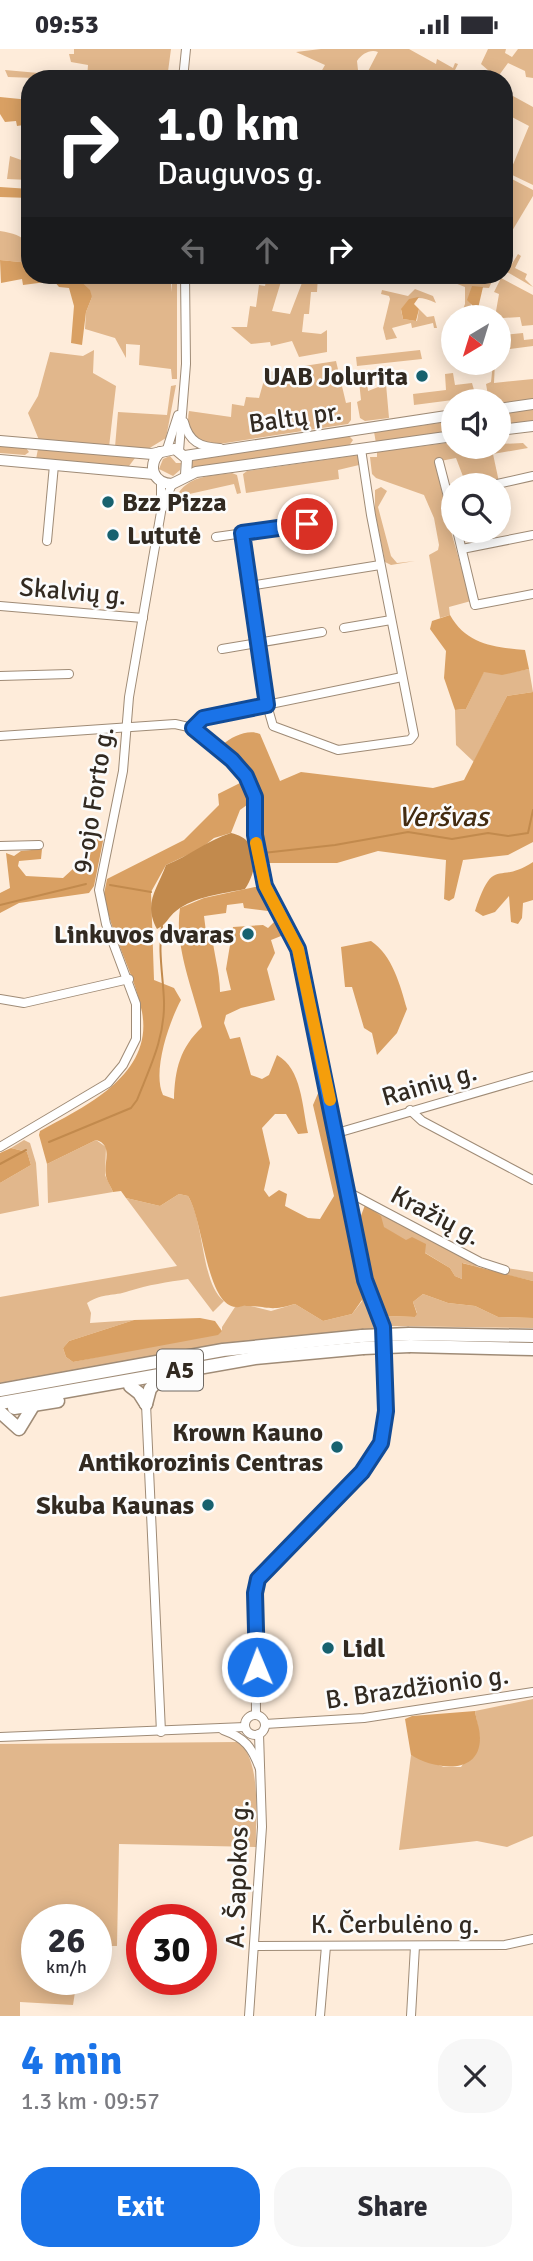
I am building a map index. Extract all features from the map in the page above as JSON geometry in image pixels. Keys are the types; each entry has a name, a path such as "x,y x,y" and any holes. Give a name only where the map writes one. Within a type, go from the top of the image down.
{"highway":[{"name":"A5","path":"0,1390 223,1350 533,1336"},
{"name":"A5","path":"409,1340 533,1349"},
{"name":"A5","path":"0,1403 255,1358 363,1342"},
{"path":"0,1411 157,1381 255,1358"},
{"path":"146,1404 150,1388 157,1381"},
{"path":"130,1386 146,1404"},
{"path":"0,1411 19,1429 33,1406"}],"main road":[{"path":"511,407 533,404"},
{"name":"Baltų pr.","path":"0,441 152,454 163,450 198,456 224,448 441,417"},
{"path":"511,429 533,426"},
{"path":"358,429 361,449"},
{"name":"Baltų pr.","path":"172,484 186,475 441,438"},
{"path":"23,462 34,454 30,444"},
{"path":"157,478 153,462 163,450"},
{"path":"182,453 188,467 186,475"},
{"path":"0,460 157,478 172,484"}],"street":[{"path":"184,70 186,49"},
{"path":"182,453 181,409 186,364 185,284"},
{"path":"181,409 186,431 193,442 205,447 224,448"},
{"path":"163,450 181,409"},
{"path":"242,533 271,722 277,728 338,750 410,740 414,735 380,565 361,449"},
{"path":"439,462 443,473"},
{"path":"47,541 54,465"},
{"path":"511,481 533,476"},
{"name":"9-ojo Forto g.","path":"157,478 161,512"},
{"name":"9-ojo Forto g.","path":"0,1147 100,1090 123,1065 134,1046 138,1028 136,1004 129,979 106,924 99,890 123,771 143,618 161,512 172,484"},
{"path":"216,537 307,524"},
{"path":"462,549 533,535"},
{"path":"460,543 475,605 533,594"},
{"path":"249,586 380,565"},
{"name":"Skalvių g.","path":"0,605 143,618"},
{"path":"344,628 391,620"},
{"path":"222,649 322,632"},
{"path":"0,676 69,674"},
{"path":"193,728 203,718 402,677"},
{"path":"0,736 175,724 193,728 211,740 246,776 255,797 257,849 265,886 298,949 365,1280 383,1327 385,1427 374,1458 258,1579 255,1593 256,1714 265,1724 259,1734 251,1734 245,1727 246,1719 256,1714"},
{"path":"0,846 39,845"},
{"path":"0,999 24,1003 129,979"},
{"name":"Rainių g.","path":"337,1133 533,1076"},
{"path":"410,1110 422,1121 533,1181"},
{"name":"Kražių g.","path":"348,1192 480,1262 505,1270"},
{"path":"146,1404 161,1732"},
{"name":"B. Brazdžionio g.","path":"265,1724 364,1718 533,1692"},
{"path":"0,1737 245,1727"},
{"path":"221,1730 238,1735 250,1745 261,1772"},
{"name":"A. Šapokos g.","path":"249,2016 256,1946 262,1828 259,1734"},
{"name":"K. Čerbulėno g.","path":"256,1946 505,1945 533,1940"},
{"path":"320,2016 326,1946"},
{"path":"411,2016 415,1946"}],"shaded area":[{"path":"74,49 171,49 168,70 88,70 88,65 71,62 69,54 74,54"},
{"path":"321,49 409,49 436,64 437,59 453,68 455,63 458,64 455,70 369,70 378,52 372,51 357,61 358,70 322,70 325,65 296,52"},
{"path":"488,49 506,49 505,53 512,57 518,49 533,49 533,78 526,77 525,71 508,63 503,70 488,70 481,64"},
{"path":"5,70 21,71 21,77 8,77"},
{"path":"513,96 533,107 533,185 513,175 513,165 529,126 513,118"},
{"path":"0,97 21,99 21,125 17,126 16,121 5,122 0,114"},
{"path":"10,156 21,160 21,180 7,179"},
{"path":"513,180 533,190 533,196 513,229"},
{"path":"0,187 21,188 21,198 0,197"},
{"path":"0,231 21,238 21,262 0,260"},
{"path":"518,254 521,256 515,268 527,274 525,279 533,287 513,275 513,262"},
{"path":"0,260 21,262 21,279 1,283"},
{"path":"56,284 84,284 90,290 92,297 86,312 82,345 71,343 74,306 69,288"},
{"path":"80,284 171,284 172,292 172,284 177,284 177,379 172,379 171,369 139,365 140,345 126,344 126,358 115,338 85,329 86,312 92,297"},
{"path":"280,284 272,311 290,314 302,284 317,284 317,292 311,292 309,314 304,314 302,332 321,334 327,330 327,352 299,357 292,341 271,346 270,342 251,344 231,327 247,327 250,306 256,307 259,285"},
{"path":"458,284 491,284 489,288 472,287 471,305 465,304 465,287"},
{"path":"498,284 512,284 533,295 533,325 522,326 520,317 511,318 511,305 497,305 499,294 494,292"},
{"path":"472,286 483,287 479,305 472,305 467,300"},
{"path":"415,289 433,296 436,303 421,298 413,299 401,310 403,319 417,321 419,309 427,317 434,316 437,328 434,328 433,323 412,328 411,323 392,328 397,338 386,340 383,328 390,299 389,296 381,294 382,290 408,296"},
{"path":"419,297 414,304 419,309 416,321 403,319 401,309 409,299"},
{"path":"523,333 524,340 533,339 533,346 511,349 511,334"},
{"path":"94,350 93,373 116,386 109,447 39,440 28,413 38,396 50,352 83,356"},
{"path":"420,350 422,359 357,366 356,357"},
{"path":"336,361 346,403 351,402 351,420 348,424 213,445 192,434 188,424 189,411 231,417 232,404 244,406 246,397 259,398 266,373 272,371 281,378 303,375 304,366"},
{"path":"366,370 368,391 386,384 389,418 365,421 360,418 357,402 361,400 358,372"},
{"path":"445,375 453,375 455,385 472,383 474,389 446,389"},
{"path":"492,375 494,375 494,383 533,379 533,401 511,404 511,389 487,389 486,384 491,382"},
{"path":"176,385 166,438 148,449 115,447 118,412 167,415 171,386"},
{"path":"441,391 441,402 414,405 413,394"},
{"path":"533,409 533,421 511,424 511,412"},
{"path":"441,423 441,434 376,443 374,432"},
{"path":"349,436 353,440 349,446 191,468 190,461"},
{"path":"523,443 528,448 511,451 511,444"},
{"path":"441,444 441,459 451,459 435,462 441,488 441,543 454,543 471,601 449,607 450,615 440,618 429,555 438,550 439,545 434,518 424,495 376,478 372,474 370,457 377,457 377,452"},
{"path":"0,445 26,448 29,452 25,455 0,453"},
{"path":"38,449 135,458 129,466 36,459"},
{"path":"358,455 359,465 338,470 339,479 246,493 243,474 247,471"},
{"path":"170,456 176,463 181,463 180,470 173,476 159,469 163,459"},
{"path":"456,459 494,459 497,473 462,473"},
{"path":"232,473 237,475 241,493 237,494 234,484 176,497 193,481"},
{"path":"381,487 387,491 378,507 391,556 397,563 415,561 391,565 385,562 375,512 375,490"},
{"path":"450,615 465,633 482,643 525,650 529,669 502,675 484,672 466,709 455,710 444,678 446,651 430,629 432,621"},
{"path":"529,669 533,692 507,696 474,762 456,745 455,710 466,709 484,671 502,674"},
{"path":"533,692 533,842 508,855 463,860 454,898 449,901 444,899 446,860 378,851 337,863 266,863 255,788 249,775 222,745 231,739 246,733 260,734 280,781 301,772 433,788 464,780 507,696"},
{"path":"244,781 251,802 240,810 231,833 214,838 200,849 166,865 151,892 154,980 174,988 181,1000 163,1047 160,1085 163,1095 174,1099 180,1060 188,1043 202,1027 182,953 180,908 204,898 260,886 272,908 268,911 244,908 243,903 227,905 226,913 204,916 206,932 212,931 220,992 231,990 226,969 233,927 263,925 268,928 278,918 286,934 271,940 275,953 267,969 275,1000 241,1008 226,1015 224,1023 230,1039 240,1037 251,1075 262,1079 269,1075 277,1055 292,1069 302,1100 308,1133 298,1134 286,1114 275,1114 262,1128 270,1163 264,1190 269,1197 279,1190 287,1194 285,1206 308,1218 320,1219 334,1196 313,1105 322,1084 357,1261 372,1305 367,1308 362,1300 352,1314 323,1321 295,1304 274,1308 237,1307 226,1303 212,1278 188,1196 179,1194 160,1206 126,1198 121,1191 113,1192 108,1182 105,1171 107,1155 101,1142 96,1140 47,1164 39,1135 40,1131 76,1111 112,1086 127,1071 137,1054 143,1034 139,999 107,909 104,894 107,879 184,840 219,805 218,794"},
{"path":"231,833 247,841 254,855 253,872 245,889 209,896 183,906 157,929 151,904 166,865"},
{"path":"104,836 94,886 89,893 19,903 0,913 0,893 10,888 6,853 14,856 21,851 42,849 41,859 19,861 18,866 26,876 63,878 85,858 86,837 92,842"},
{"path":"533,862 533,900 523,903 522,918 518,924 511,922 509,896 495,912 483,916 475,911 481,894 492,877 521,869"},
{"path":"371,941 379,947 390,963 407,1009 397,1033 377,1055 372,1033 364,1028 352,987 345,987 341,947"},
{"path":"24,1140 30,1143 36,1163 39,1206 0,1214 0,1183 31,1165 27,1152 11,1148"},
{"path":"96,1140 106,1147 105,1175 113,1192 48,1203 47,1164"},
{"path":"11,1148 27,1152 31,1165 0,1183 0,1153"},
{"path":"179,1194 188,1196 198,1222 211,1281 224,1301 213,1312 188,1279 99,1297 87,1303 91,1313 90,1323 134,1320 69,1341 63,1348 66,1357 73,1362 222,1331 235,1307 247,1305 271,1311 295,1304 323,1321 352,1314 363,1300 367,1308 372,1305 381,1328 224,1343 0,1383 0,1297 177,1266 126,1198 160,1206"},
{"path":"365,1205 381,1216 384,1227 406,1240 412,1237 426,1244 425,1253 450,1268 455,1276 462,1279 462,1263 533,1281 533,1318 498,1317 475,1306 448,1303 423,1294 413,1302 417,1314 415,1317 387,1316 370,1278 359,1221"},
{"path":"371,1209 475,1263 477,1267 463,1263 462,1279 455,1276 450,1268 383,1227"},
{"path":"507,1268 533,1272 533,1281 503,1274"},
{"path":"423,1294 448,1303 475,1306 498,1317 533,1318 533,1328 389,1326 387,1316 415,1317 417,1313 413,1302"},
{"path":"200,1318 215,1321 222,1331 218,1335 73,1362 66,1357 63,1348 69,1341 134,1320"},
{"path":"290,1346 23,1395 22,1391"},
{"path":"533,1699 533,1836 507,1847 477,1841 399,1850 411,1755 444,1767 461,1767 480,1739 475,1711"},
{"path":"475,1711 480,1738 478,1751 472,1759 464,1764 442,1766 411,1755 405,1719 412,1716"},
{"path":"240,1742 252,1764 256,1847 119,1844 117,1946 112,1946 112,1904 21,1904 21,1995 75,1995 73,2005 20,2002 20,2016 0,2016 0,1744"}],"waterway":[{"name":"Veršvas","path":"263,853 335,845 408,832 452,839 488,833 508,836 528,833 533,810"},
{"path":"0,905 86,884"},
{"path":"110,885 151,892"},
{"path":"49,1142 131,1108 137,1100 156,1052 164,1015 162,926"},
{"path":"0,1164 26,1150"}],"slow traffic":[{"path":"256,843 265,886 298,949 330,1100"}],"place":[{"name":"UAB Jolurita","path":"422,376"},
{"name":"Bzz Pizza","path":"108,502"},
{"name":"Lututė","path":"113,535"},
{"name":"Linkuvos dvaras","path":"248,934"},
{"name":"Krown Kauno Antikorozinis Centras","path":"337,1447"},
{"name":"Skuba Kaunas","path":"208,1505"},
{"name":"Lidl","path":"328,1648"}],"route":[{"path":"257,1667 255,1593 258,1579 374,1458 381,1443 386,1411 383,1327 365,1280 298,949 265,886 255,835 255,797 246,776 211,740 193,728 203,718 267,705 242,533 307,524"}]}
